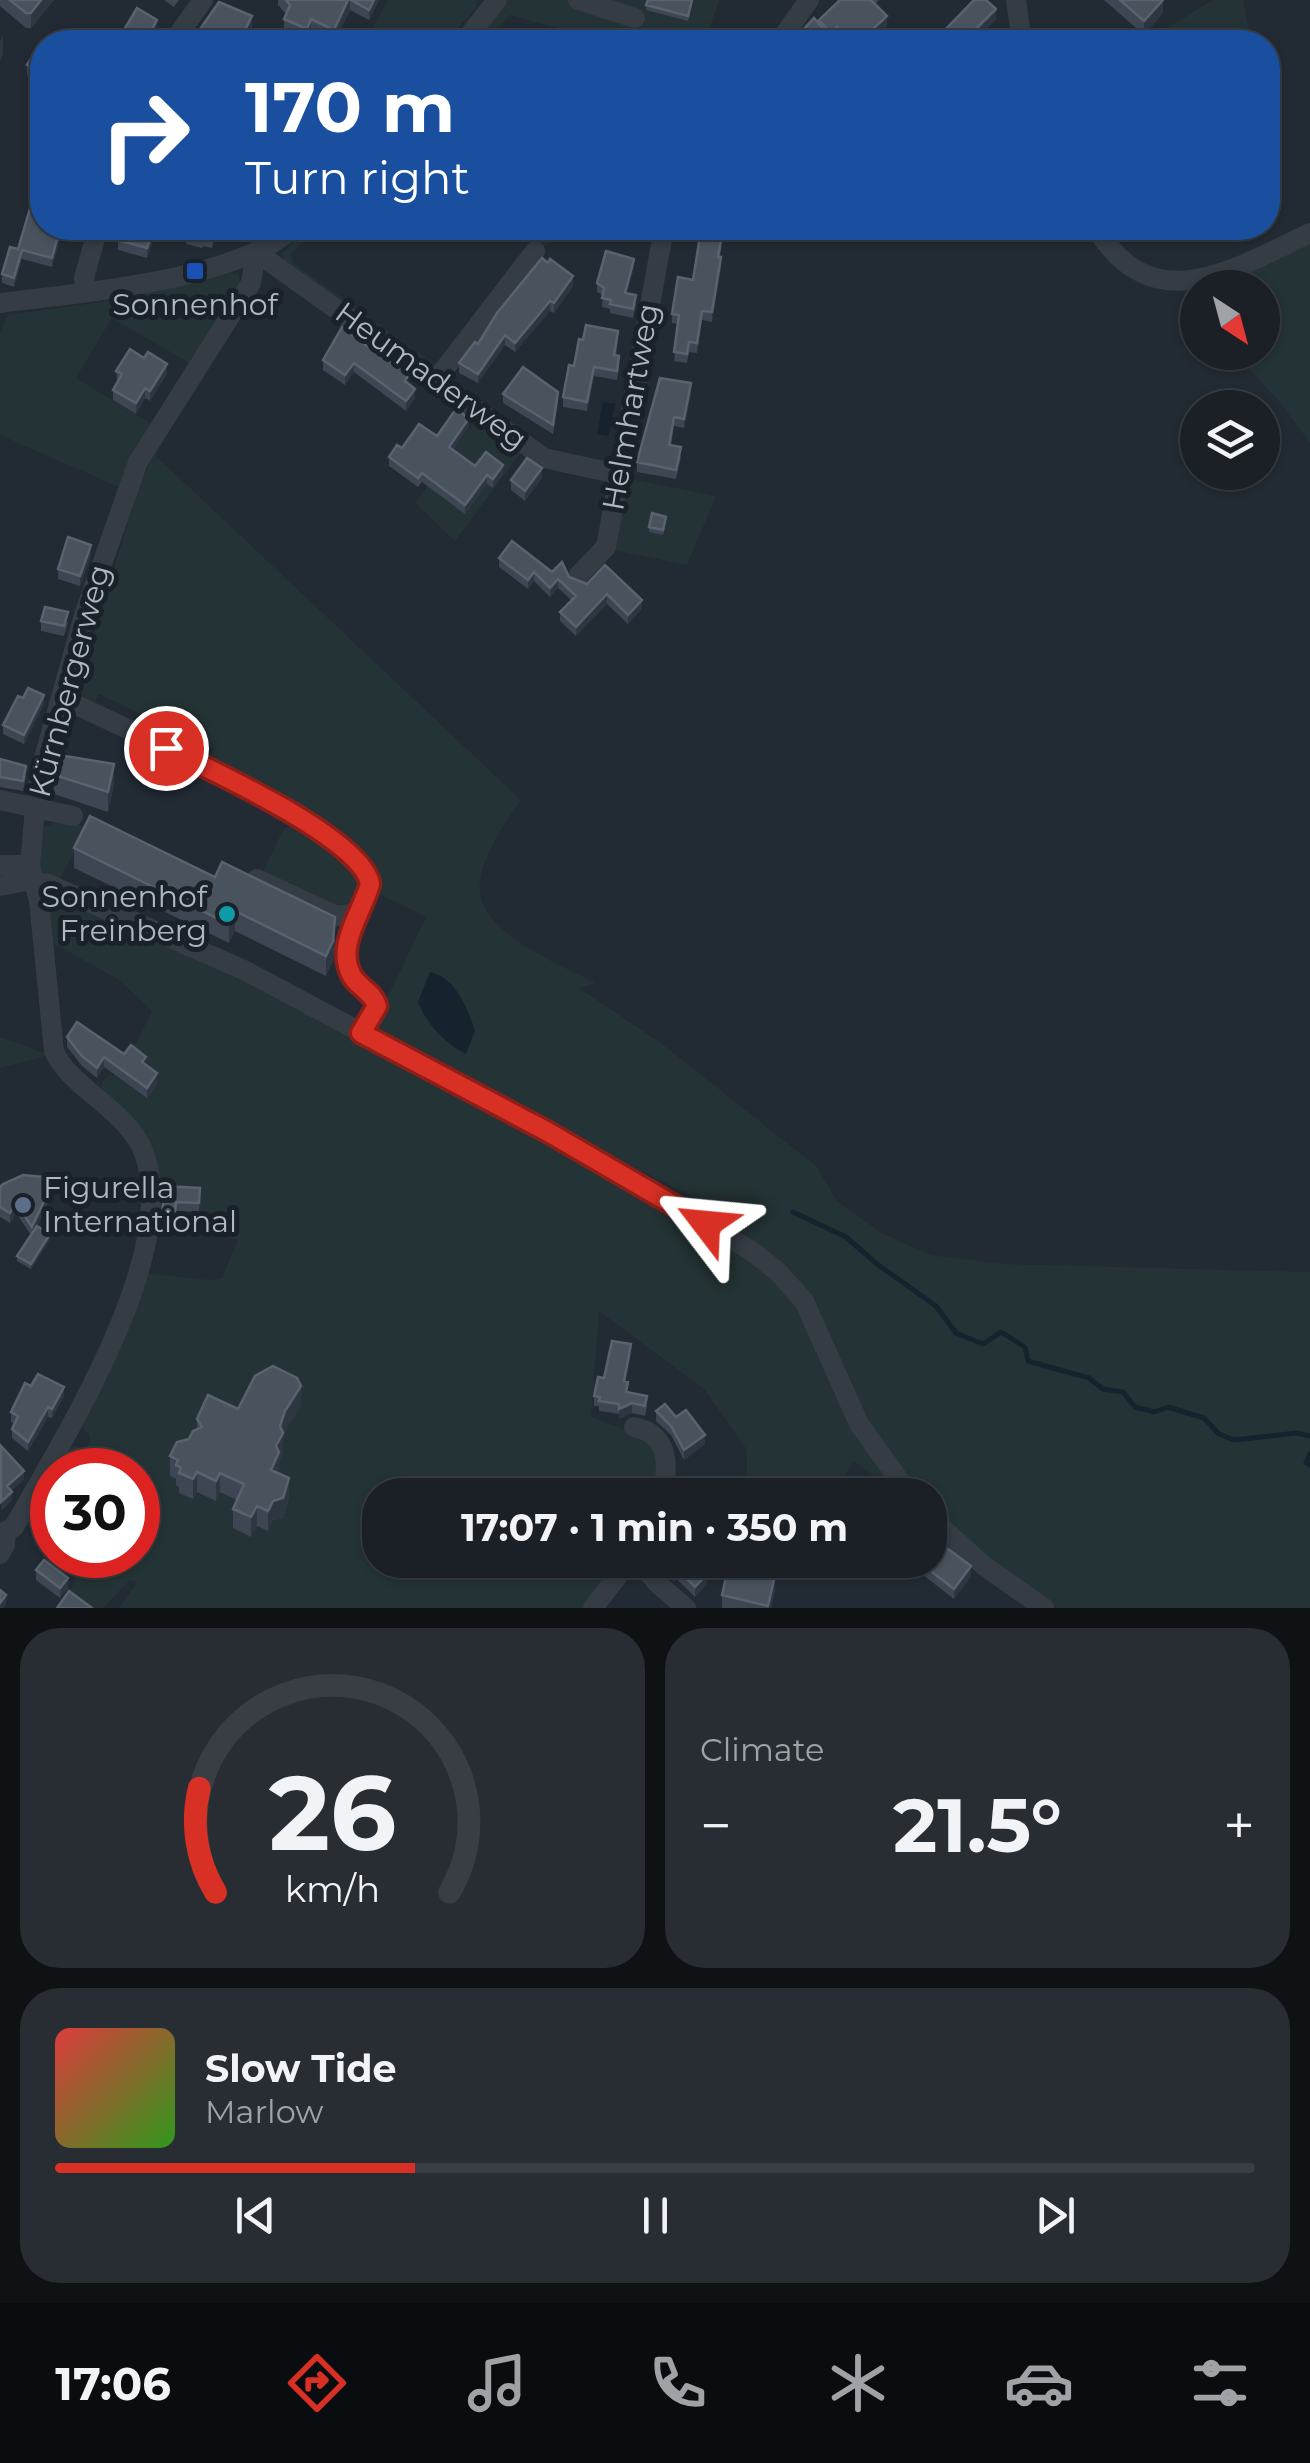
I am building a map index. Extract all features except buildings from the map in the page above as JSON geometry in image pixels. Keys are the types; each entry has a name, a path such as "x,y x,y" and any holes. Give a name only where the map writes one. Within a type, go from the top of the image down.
{"street":[{"path":"181,30 203,0"},
{"path":"473,30 497,0"},
{"path":"578,0 635,18"},
{"path":"788,30 809,0"},
{"path":"1017,0 1021,30"},
{"path":"1105,240 1130,267 1161,280 1182,282 1202,280 1238,266 1310,232"},
{"path":"86,291 84,278 95,240"},
{"path":"0,303 194,272 256,252 274,240"},
{"name":"Helmhartweg","path":"578,576 606,547 662,240"},
{"path":"436,380 535,251"},
{"name":"Heumaderweg","path":"256,252 544,458 618,474"},
{"name":"Kürnbergerweg","path":"0,1554 5,1545 3,1526 14,1527 76,1434 132,1294 144,1252 150,1187 138,1141 55,1055 42,922 32,873 35,810 44,758 85,612 138,462 250,283 256,252"},
{"path":"62,702 81,707 271,800 363,866 370,884 352,928 348,962 352,976 375,998 377,1006 361,1033"},
{"path":"44,758 66,762"},
{"path":"0,800 73,816"},
{"path":"0,865 32,873 235,966 548,1132 726,1235 777,1272 804,1301 859,1424 898,1478"},
{"path":"0,886 32,873"},
{"path":"257,879 337,916 362,906"},
{"path":"634,1427 653,1434 665,1454 664,1478"},
{"path":"947,1532 983,1565 1044,1608"},
{"path":"594,1608 616,1578"},
{"path":"653,1578 686,1608"}],"shaded area":[{"path":"388,0 477,0 476,8 456,30 372,30"},
{"path":"507,0 719,0 709,30 564,30 510,15 496,30 484,30"},
{"path":"1212,0 1243,0 1249,30 1165,30"},
{"path":"295,240 304,240 291,254 293,263 436,365 531,245 537,240 554,240 434,368 283,261 283,253"},
{"path":"1310,242 1310,443 1280,403 1280,390 1269,390 1250,370 1280,370 1280,270 1252,270"},
{"path":"231,273 239,275 240,285 189,363 112,318 76,378 150,423 121,488 0,435 0,333 7,315 122,299"},
{"path":"477,418 523,450 455,541 415,503"},
{"path":"154,454 521,800 482,869 480,893 496,922 546,958 596,983 579,988 661,1043 816,1166 837,1201 882,1233 930,1255 1003,1264 1310,1272 1310,1608 1058,1608 1009,1579 947,1530 947,1478 877,1478 854,1461 843,1478 747,1478 747,1450 705,1390 599,1311 591,1417 651,1440 661,1456 658,1478 362,1478 362,1578 607,1578 584,1608 119,1608 137,1582 130,1580 103,1608 89,1608 70,1593 75,1578 160,1578 160,1448 86,1448 89,1434 78,1424 144,1273 222,1278 238,1240 193,1228 200,1197 165,1186 156,1191 102,1095 102,1082 109,1075 116,1075 152,1011 119,980 49,941 44,890 222,966 730,1239 741,1226 699,1200 370,1034 426,917 381,895 370,860 257,781 209,759 214,749 99,694 94,704 84,699 78,685 138,490"},
{"path":"626,478 716,496 687,565 613,550"},
{"path":"62,820 87,827 58,883 40,868 40,829"},
{"path":"294,825 355,868 361,878 352,900 343,904 320,902 262,873 284,828"},
{"path":"0,1037 50,1055 0,1068"}],"water":[{"path":"603,402 615,404 609,436 597,434"},
{"path":"430,972 447,980 469,1013 475,1031 466,1054 437,1032 418,1002"}],"waterway":[{"path":"793,1212 846,1237 936,1306 956,1333 983,1344 1001,1332 1025,1347 1028,1361 1089,1378 1103,1389 1123,1392 1135,1407 1154,1412 1168,1407 1204,1418 1219,1434 1234,1440 1297,1433 1310,1436"},
{"path":"1310,1454 1306,1463 1310,1465"}],"place":[{"name":"Sonnenhof","path":"195,271"},
{"name":"Sonnenhof Freinberg","path":"227,914"},
{"name":"Figurella International","path":"23,1205"}],"route":[{"path":"166,748 271,800 363,866 370,884 352,928 348,962 352,976 375,998 377,1006 361,1033 548,1132 706,1224"}]}
